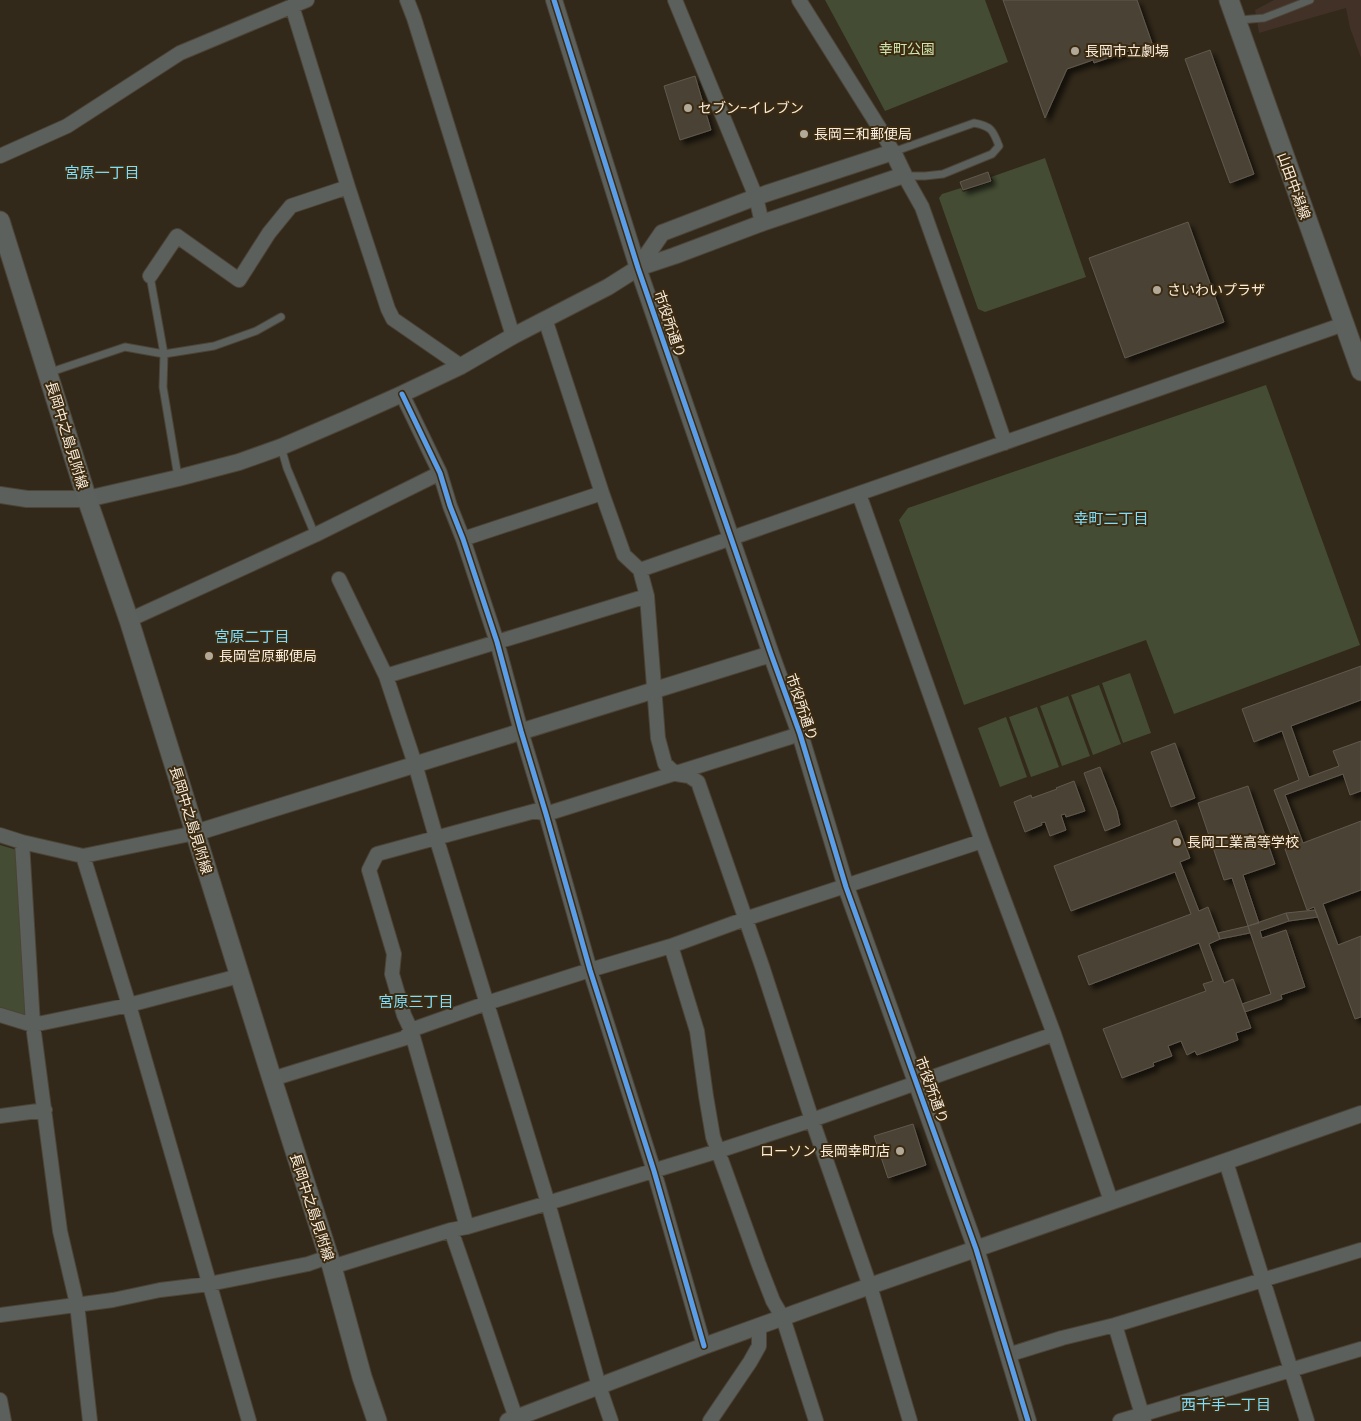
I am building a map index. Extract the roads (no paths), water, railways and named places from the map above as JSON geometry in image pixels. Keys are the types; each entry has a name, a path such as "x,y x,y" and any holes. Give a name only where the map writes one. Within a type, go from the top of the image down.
{"main road":[{"name":"山田中潟線","path":"1229,0 1361,371"},
{"name":"長岡中之島見附線","path":"0,221 87,499 129,620 330,1262 362,1378 377,1421"}],"street":[{"path":"0,156 67,126 180,53 307,0"},
{"path":"407,0 513,336"},
{"name":"市役所通り","path":"554,0 638,268 800,734 846,887 976,1248 1028,1421"},
{"path":"675,0 756,197 762,223"},
{"path":"799,0 882,132 922,207 1005,443"},
{"path":"292,6 388,309 393,319 461,366"},
{"path":"638,268 662,233 756,197 893,152"},
{"path":"0,495 27,499 87,499 239,462 280,447 461,366 513,336 608,287 638,268 762,223 904,176"},
{"path":"150,276 177,236 239,280 270,233 291,206 348,187"},
{"path":"544,320 624,555 640,570 647,596 658,738 665,764 676,774 689,776 698,782 870,1286 910,1421"},
{"path":"640,570 1344,324"},
{"path":"402,394 440,473 498,642 521,731 590,970 654,1171 704,1346"},
{"path":"129,620 316,535 440,473"},
{"path":"463,539 602,493"},
{"path":"859,494 982,841 1054,1034 1111,1201"},
{"path":"339,579 386,676 415,764 548,1203 599,1386 611,1421"},
{"path":"386,676 647,596"},
{"path":"0,835 83,856 195,833 771,654"},
{"path":"467,1227 411,1030 404,1015 392,974 394,954 369,870 377,854 535,811 546,814 800,734"},
{"path":"272,1079 405,1038 411,1030 487,1003 671,946 745,919 982,841"},
{"path":"22,842 34,1025 60,1231 77,1304 90,1421"},
{"path":"83,856 249,1421"},
{"path":"671,946 697,1031 713,1137 759,1265 783,1318 816,1421"},
{"path":"0,1015 34,1025 128,1005 239,976"},
{"path":"0,1315 112,1300 160,1290 209,1284 308,1264 330,1262 467,1227 718,1151 812,1120 1054,1034"},
{"path":"0,1116 45,1110"},
{"path":"450,1230 514,1420 704,1346 759,1328 870,1286 1361,1114"},
{"path":"1226,1162 1307,1421"},
{"path":"1008,1355 1062,1338 1115,1325 1361,1250"},
{"path":"1115,1325 1143,1418"},
{"path":"710,1421 759,1346 759,1328"},
{"path":"1120,1421 1143,1418 1361,1349"},
{"path":"0,1400 4,1421"}],"lane":[{"path":"1236,20 1264,18 1310,0"},
{"path":"893,152 974,123 984,125 994,132 998,146 992,154 943,174 904,176"},
{"path":"150,276 164,354 163,387 178,478"},
{"path":"48,373 125,347 164,354 214,346 256,331 282,318"},
{"path":"280,447 316,535"}],"place":[{"name":"長岡市立劇場","path":"1075,51"},
{"name":"セブン-イレブン","path":"688,108"},
{"name":"長岡三和郵便局","path":"804,134"},
{"name":"さいわいプラザ","path":"1157,290"},
{"name":"長岡宮原郵便局","path":"209,656"},
{"name":"長岡工業高等学校","path":"1177,842"},
{"name":"ローソン 長岡幸町店","path":"900,1151"}],"district":[{"name":"宮原一丁目","path":"102,173"},
{"name":"幸町二丁目","path":"1111,519"},
{"name":"宮原二丁目","path":"252,637"},
{"name":"宮原三丁目","path":"416,1002"},
{"name":"西千手一丁目","path":"1226,1405"}],"park label":[{"name":"幸町公園","path":"907,49"}]}
